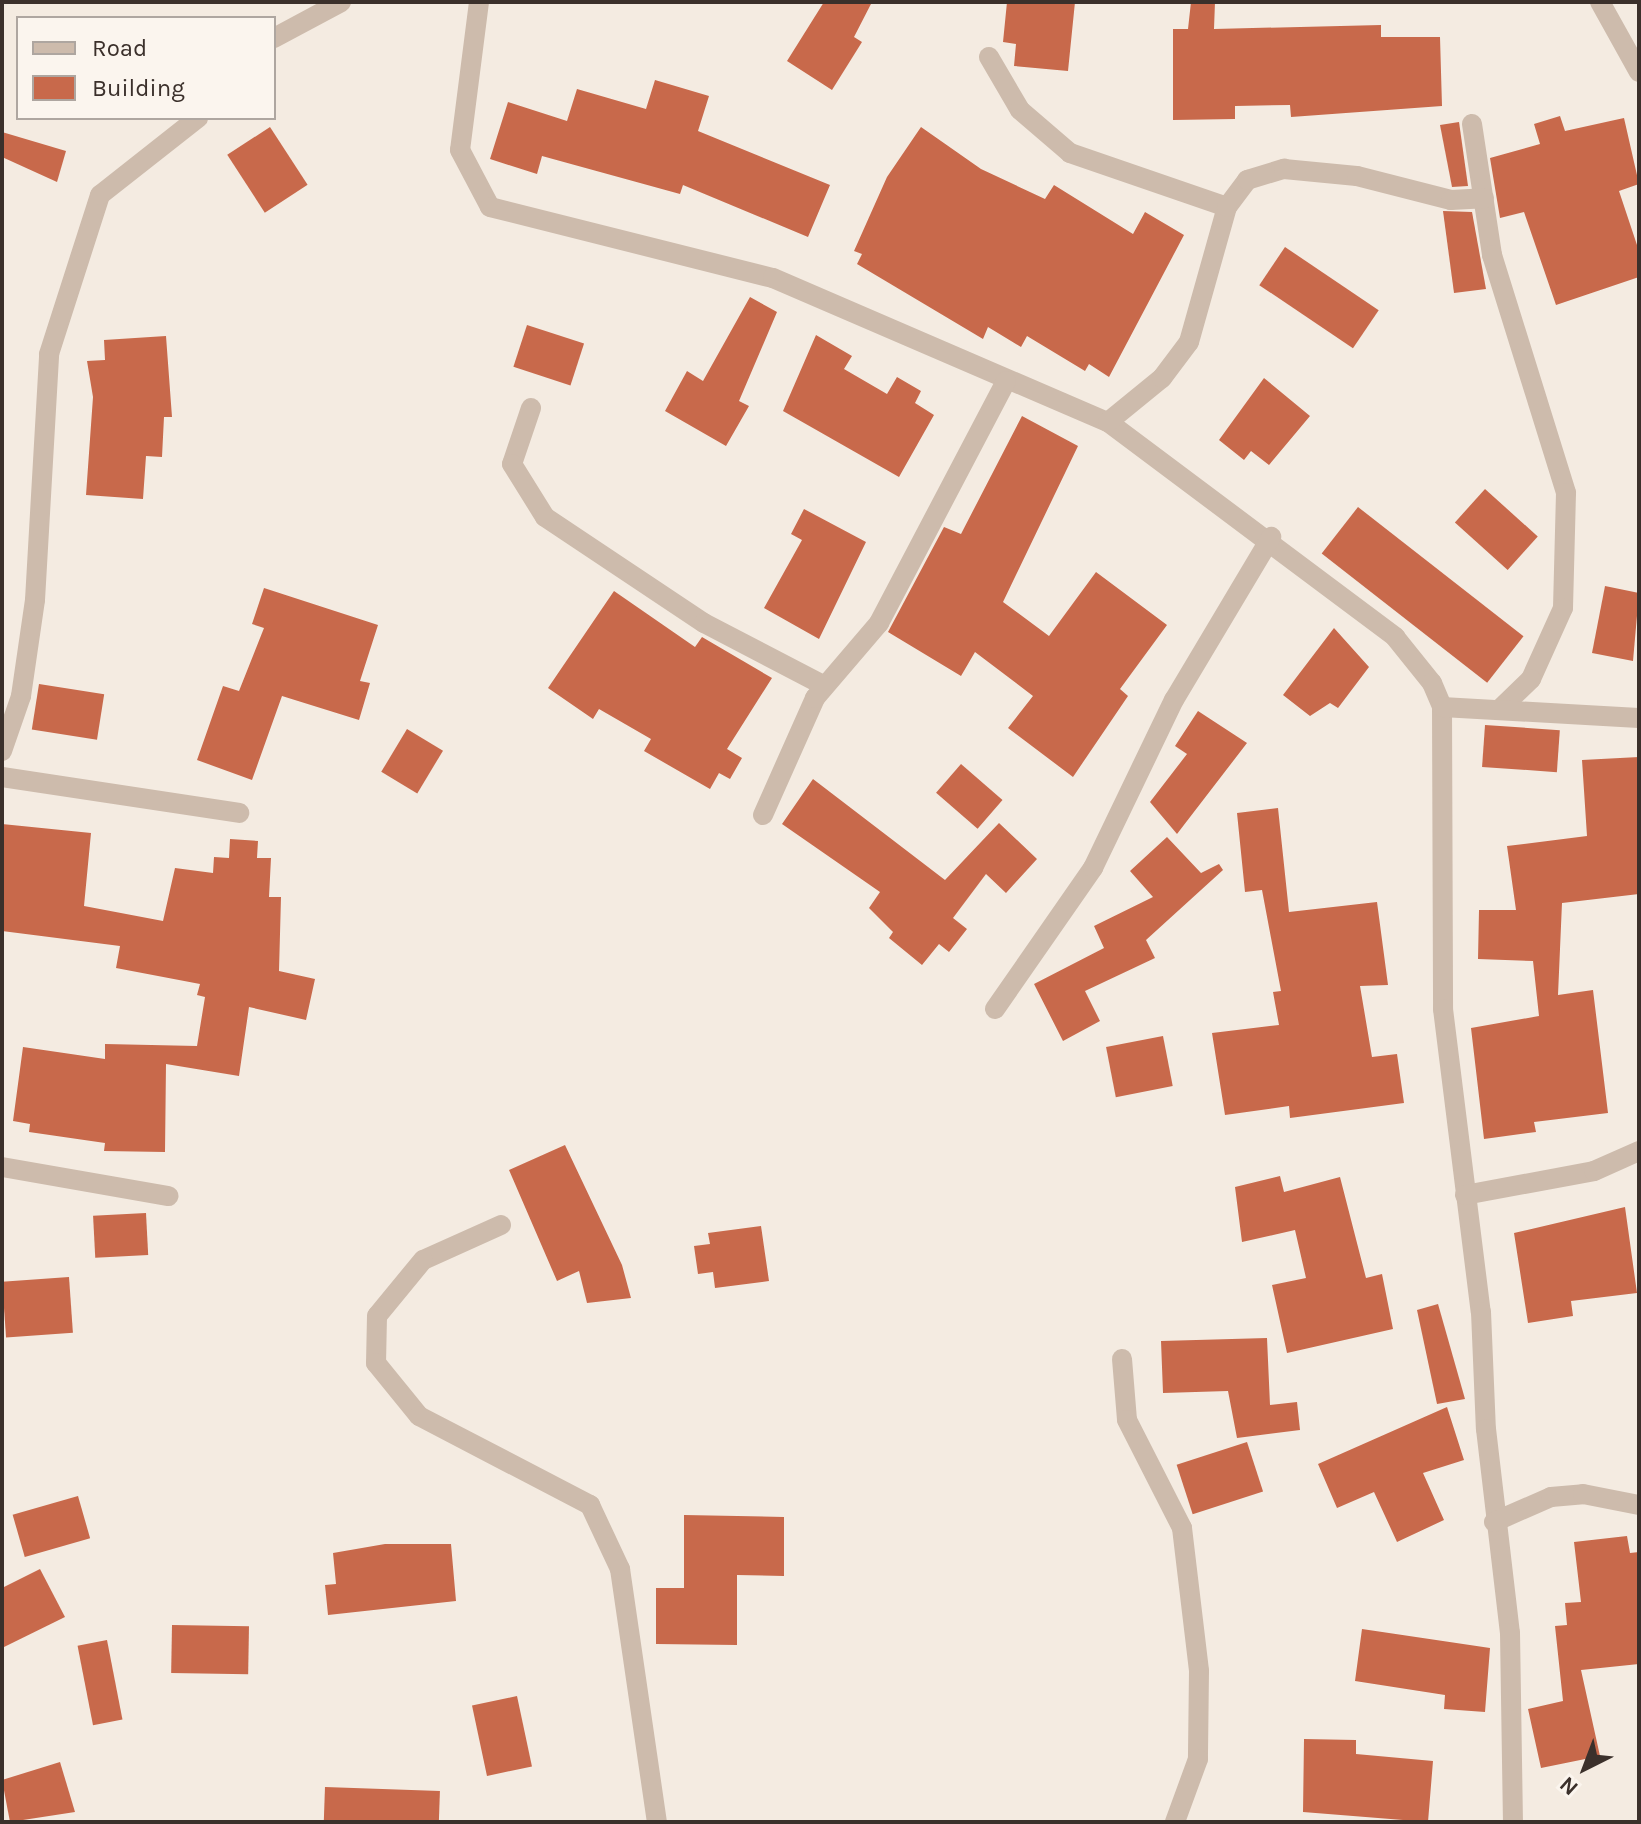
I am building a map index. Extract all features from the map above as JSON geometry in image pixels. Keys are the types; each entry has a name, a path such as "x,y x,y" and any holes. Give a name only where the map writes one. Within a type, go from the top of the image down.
{"street":[{"path":"276,37 341,2"},
{"path":"479,2 460,150 490,207 773,278 1006,381 1108,422 1271,537 1395,637 1442,707 1443,1009 1481,1312 1494,1522 1510,1633 1513,1822"},
{"path":"1600,2 1639,72"},
{"path":"989,57 1020,110 1070,153 1227,207"},
{"path":"2,751 21,696 35,600 49,354 100,195 195,120"},
{"path":"1472,124 1492,255 1566,493 1563,608 1531,679 1501,708"},
{"path":"1108,422 1162,378 1189,342 1227,207 1247,180 1284,169 1357,176 1451,200 1484,198"},
{"path":"763,815 825,686 879,623 1006,381"},
{"path":"531,408 512,464 545,517 704,623 825,686"},
{"path":"995,1009 1093,868 1174,700 1271,537"},
{"path":"1442,707 1639,718"},
{"path":"2,777 239,813"},
{"path":"1465,1195 1594,1171 1639,1151"},
{"path":"2,1167 169,1196"},
{"path":"501,1225 423,1260 377,1316 376,1363 419,1416 590,1505 620,1569 657,1822"},
{"path":"1122,1359 1127,1420 1182,1528 1199,1671 1198,1759 1175,1822"},
{"path":"1494,1522 1551,1497 1583,1494 1639,1505"}],"building":[{"path":"824,2 872,2 854,37 862,42 832,90 787,61"},
{"path":"1007,2 1075,2 1068,71 1014,66 1016,44 1003,42"},
{"path":"1191,2 1215,2 1214,29 1381,25 1381,37 1440,37 1442,106 1291,117 1290,105 1235,106 1235,119 1173,120 1173,29 1188,29"},
{"path":"655,80 709,96 698,131 830,185 808,237 683,185 680,194 542,156 537,174 490,159 508,102 567,121 577,89 646,109"},
{"path":"1560,116 1565,131 1624,118 1639,184 1619,191 1639,251 1639,277 1556,305 1524,212 1500,218 1490,158 1540,144 1534,124"},
{"path":"1459,122 1468,186 1452,187 1440,125"},
{"path":"270,127 308,185 265,213 227,155"},
{"path":"921,127 981,169 1045,199 1054,185 1133,234 1145,212 1184,235 1109,377 1089,364 1085,371 1027,336 1021,347 988,327 983,339 857,264 862,254 854,251 887,177"},
{"path":"2,132 66,151 57,182 2,157"},
{"path":"1443,211 1472,212 1486,289 1454,293"},
{"path":"1285,247 1379,310 1353,348 1259,285"},
{"path":"750,297 777,312 739,401 749,406 726,446 665,411 687,371 703,381"},
{"path":"527,325 584,344 570,385 513,367"},
{"path":"816,335 852,356 844,369 887,394 897,377 921,391 915,403 934,415 899,477 783,411"},
{"path":"166,336 172,417 164,417 162,457 146,456 143,499 86,495 93,397 87,361 105,360 104,340"},
{"path":"1264,378 1310,416 1269,465 1251,451 1244,460 1219,440"},
{"path":"1022,416 1078,446 1003,602 1049,636 1096,572 1167,625 1120,689 1128,696 1073,777 1008,728 1033,696 975,652 961,676 888,632 944,527 961,534"},
{"path":"1485,489 1538,537 1508,570 1455,522"},
{"path":"1358,507 1523,636 1487,683 1322,553"},
{"path":"804,509 866,542 819,639 764,608 802,540 791,534"},
{"path":"1605,586 1639,593 1633,661 1592,653"},
{"path":"264,588 378,625 360,681 370,683 359,720 282,696 252,780 197,760 223,686 239,691 264,628 252,624"},
{"path":"614,591 695,647 702,637 772,678 727,749 742,758 730,779 719,773 710,789 644,751 651,739 599,709 593,719 548,688"},
{"path":"1334,628 1369,667 1338,708 1330,703 1310,716 1283,695"},
{"path":"39,684 104,694 97,740 32,729"},
{"path":"1198,711 1247,743 1177,834 1150,802 1187,754 1175,746"},
{"path":"1485,725 1560,730 1557,772 1482,767"},
{"path":"407,729 443,751 417,793 381,772"},
{"path":"1639,757 1639,894 1562,903 1558,995 1593,990 1608,1113 1534,1122 1536,1132 1484,1139 1471,1028 1539,1016 1533,961 1478,959 1479,910 1516,910 1507,846 1587,836 1582,760"},
{"path":"961,764 1003,800 978,829 936,793"},
{"path":"813,779 945,880 999,823 1037,859 1006,893 986,874 953,918 967,929 949,952 939,944 922,965 889,938 893,932 869,908 880,892 782,824"},
{"path":"1278,808 1289,912 1377,902 1388,985 1360,986 1372,1057 1397,1054 1404,1103 1290,1118 1289,1106 1225,1115 1212,1033 1279,1025 1273,992 1281,991 1262,890 1245,892 1237,813"},
{"path":"2,824 91,833 84,906 163,921 175,868 213,873 214,857 229,858 230,839 258,841 257,858 271,858 269,897 281,897 279,971 315,979 306,1020 249,1007 239,1076 166,1064 165,1152 104,1151 105,1143 29,1132 30,1124 13,1121 23,1047 105,1059 105,1044 197,1046 205,997 197,995 200,984 116,968 120,946 2,931"},
{"path":"1167,837 1201,873 1219,864 1223,870 1146,940 1155,958 1085,991 1100,1021 1063,1041 1034,984 1104,948 1094,926 1153,897 1130,871"},
{"path":"1163,1036 1173,1086 1116,1097 1106,1047"},
{"path":"565,1145 622,1265 631,1298 587,1303 579,1271 557,1281 509,1170"},
{"path":"1280,1176 1284,1192 1340,1177 1366,1278 1382,1274 1393,1329 1287,1353 1272,1285 1306,1278 1295,1230 1242,1242 1235,1187"},
{"path":"1625,1207 1637,1293 1571,1301 1573,1316 1528,1323 1514,1233"},
{"path":"146,1213 148,1255 95,1258 93,1216"},
{"path":"761,1226 769,1281 715,1288 713,1272 698,1274 694,1246 710,1244 708,1233"},
{"path":"69,1277 73,1333 6,1338 2,1282"},
{"path":"1438,1304 1465,1399 1437,1404 1417,1310"},
{"path":"1267,1338 1270,1405 1297,1402 1300,1430 1237,1438 1228,1391 1163,1393 1161,1341"},
{"path":"1447,1407 1464,1460 1423,1473 1444,1520 1397,1542 1374,1492 1337,1508 1318,1464"},
{"path":"1247,1442 1263,1491 1193,1514 1177,1465"},
{"path":"78,1496 90,1538 25,1557 13,1515"},
{"path":"684,1515 784,1517 784,1576 737,1575 737,1645 656,1644 656,1588 684,1588"},
{"path":"1627,1536 1630,1553 1639,1552 1639,1664 1581,1670 1600,1756 1541,1768 1528,1709 1563,1701 1555,1626 1567,1625 1565,1603 1581,1602 1574,1542"},
{"path":"385,1544 451,1544 456,1601 328,1615 325,1585 336,1584 333,1553"},
{"path":"40,1569 65,1617 2,1648 2,1588"},
{"path":"172,1625 249,1626 248,1674 171,1673"},
{"path":"1362,1629 1490,1648 1485,1712 1444,1709 1445,1695 1355,1681"},
{"path":"107,1640 122,1720 93,1725 78,1646"},
{"path":"517,1696 532,1766 487,1776 472,1706"},
{"path":"1304,1739 1356,1740 1356,1754 1433,1761 1428,1822 1303,1812"},
{"path":"60,1762 75,1812 10,1822 2,1780"},
{"path":"325,1787 440,1791 439,1822 324,1822"}]}
